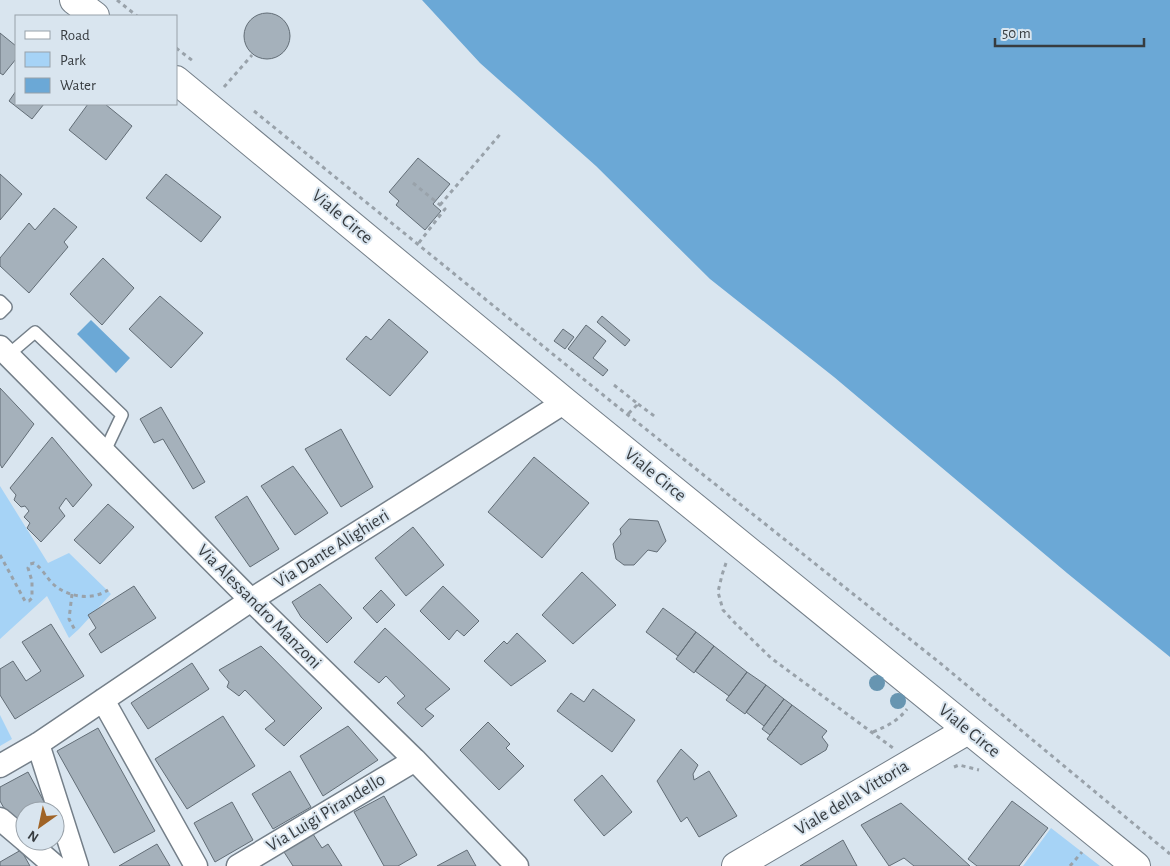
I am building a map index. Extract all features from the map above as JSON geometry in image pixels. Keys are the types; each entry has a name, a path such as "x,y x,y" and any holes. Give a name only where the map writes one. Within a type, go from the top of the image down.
{"street":[{"path":"74,0 94,15"},
{"name":"Viale Circe","path":"186,72 565,402 1136,866"},
{"name":"Via Alessandro Manzoni","path":"4,351 251,600 415,760 517,866"},
{"name":"Via Dante Alighieri","path":"0,766 38,744 251,600 565,402"},
{"path":"103,700 196,866"},
{"name":"Viale della Vittoria","path":"736,866 968,730"},
{"path":"38,744 77,866"},
{"name":"Via Luigi Pirandello","path":"238,866 415,760"},
{"path":"0,819 15,832"},
{"path":"37,851 55,866"}],"lane":[{"path":"0,301 6,307 0,313"},
{"path":"4,351 35,332 122,415 104,452"}],"path":[{"path":"117,0 136,15"},
{"path":"178,53 186,72"},
{"path":"224,87 252,55"},
{"path":"217,81 232,93"},
{"path":"246,105 627,415 940,663 1170,854"},
{"path":"440,205 502,132"},
{"path":"412,183 445,209 418,244"},
{"path":"614,385 657,418"},
{"path":"627,415 638,404"},
{"path":"740,544 727,562 722,575 718,592 724,610 743,632 771,658 912,762"},
{"path":"0,555 24,601 29,602 32,598 32,581 28,568 30,564 34,563 39,566 54,585 72,594 88,596 103,594 108,590"},
{"path":"72,594 69,619 76,632"}],"green space":[{"path":"0,486 48,563 69,553 111,594 69,638 47,596 0,639"},
{"path":"0,715 12,739 0,746"},
{"path":"1051,828 1100,866 1023,866"}],"water":[{"path":"422,0 1170,0 1170,657 834,377 710,279 596,166 480,63"},
{"path":"91,320 130,358 116,373 77,334"}],"building":[{"path":"262,13 272,13 286,23 290,36 286,49 280,55 272,59 262,59 248,49 244,41 244,31 254,17"},
{"path":"0,33 15,45 15,60 3,75 0,73"},
{"path":"15,92 15,105 43,105 32,119 9,101"},
{"path":"87,105 106,105 132,126 106,160 69,130"},
{"path":"418,158 450,184 433,204 441,211 425,230 396,205 399,201 389,192"},
{"path":"0,174 22,194 0,220"},
{"path":"166,174 221,217 201,242 146,198"},
{"path":"54,208 77,227 64,242 68,247 29,293 0,266 0,258 29,223 35,230"},
{"path":"103,258 134,288 102,325 70,294"},
{"path":"160,296 203,333 171,368 129,329"},
{"path":"602,316 630,340 625,346 597,322"},
{"path":"389,319 428,352 390,396 346,359 366,336 371,340"},
{"path":"586,325 606,341 593,358 608,370 603,376 568,349"},
{"path":"563,329 574,337 565,349 554,341"},
{"path":"0,388 34,424 2,468 0,464"},
{"path":"161,407 205,482 193,489 163,439 154,443 140,419"},
{"path":"341,429 373,487 341,507 305,449"},
{"path":"52,437 92,485 73,507 66,498 59,508 65,516 41,542 27,528 30,523 24,517 29,511 25,506 21,507 14,500 16,495 10,488"},
{"path":"534,457 589,503 542,558 488,512"},
{"path":"293,466 328,513 295,535 261,486"},
{"path":"247,496 279,549 250,567 215,517"},
{"path":"108,504 134,527 100,564 74,540"},
{"path":"629,519 658,521 666,541 657,552 648,550 634,565 624,565 616,559 613,544 621,534 620,529"},
{"path":"413,527 444,565 406,596 375,558"},
{"path":"582,572 616,605 573,644 542,615"},
{"path":"320,584 352,618 327,643 301,617 292,602"},
{"path":"134,586 156,618 101,653 89,634 96,628 88,615"},
{"path":"443,586 479,621 464,636 457,630 449,640 420,611"},
{"path":"381,590 395,605 377,623 363,608"},
{"path":"663,608 696,632 678,656 646,632"},
{"path":"51,624 84,676 15,719 0,695 0,669 13,661 26,681 41,671 22,642"},
{"path":"385,628 450,689 425,709 434,716 422,727 397,703 405,696 386,676 379,683 354,662"},
{"path":"696,632 714,646 694,673 676,659"},
{"path":"517,633 546,661 511,686 484,661 504,641 507,644"},
{"path":"261,646 322,708 284,746 265,729 275,721 245,690 239,696 227,687 229,682 219,670"},
{"path":"714,646 747,672 729,696 695,671"},
{"path":"192,663 209,689 148,729 131,703"},
{"path":"747,672 766,685 745,714 726,700"},
{"path":"766,685 784,699 764,726 746,712"},
{"path":"593,689 635,720 612,752 557,711 571,693 584,702"},
{"path":"784,699 792,705 770,735 762,729"},
{"path":"792,705 827,731 822,737 828,745 826,750 801,765 767,739"},
{"path":"223,716 255,766 187,809 155,759"},
{"path":"488,722 510,744 506,748 524,766 499,790 460,750"},
{"path":"348,726 378,760 323,796 300,756"},
{"path":"98,728 155,831 114,853 57,751"},
{"path":"681,749 698,765 693,774 694,780 709,771 737,816 699,837 687,817 681,822 657,781"},
{"path":"290,771 311,807 273,829 252,794"},
{"path":"28,772 44,801 15,801 15,820 5,810 0,801 0,787"},
{"path":"602,775 632,812 604,836 574,800"},
{"path":"384,796 417,855 398,866 384,866 354,812"},
{"path":"1012,801 1048,828 1019,866 977,866 968,859"},
{"path":"232,802 253,840 215,862 194,823"},
{"path":"901,803 970,866 914,866 904,858 889,866 861,825"},
{"path":"313,834 322,848 328,844 342,866 293,866 284,852"},
{"path":"843,840 857,866 800,866"},
{"path":"157,844 170,866 119,866"},
{"path":"467,850 476,866 437,866"},
{"path":"22,851 30,866 0,866 0,862"}]}
